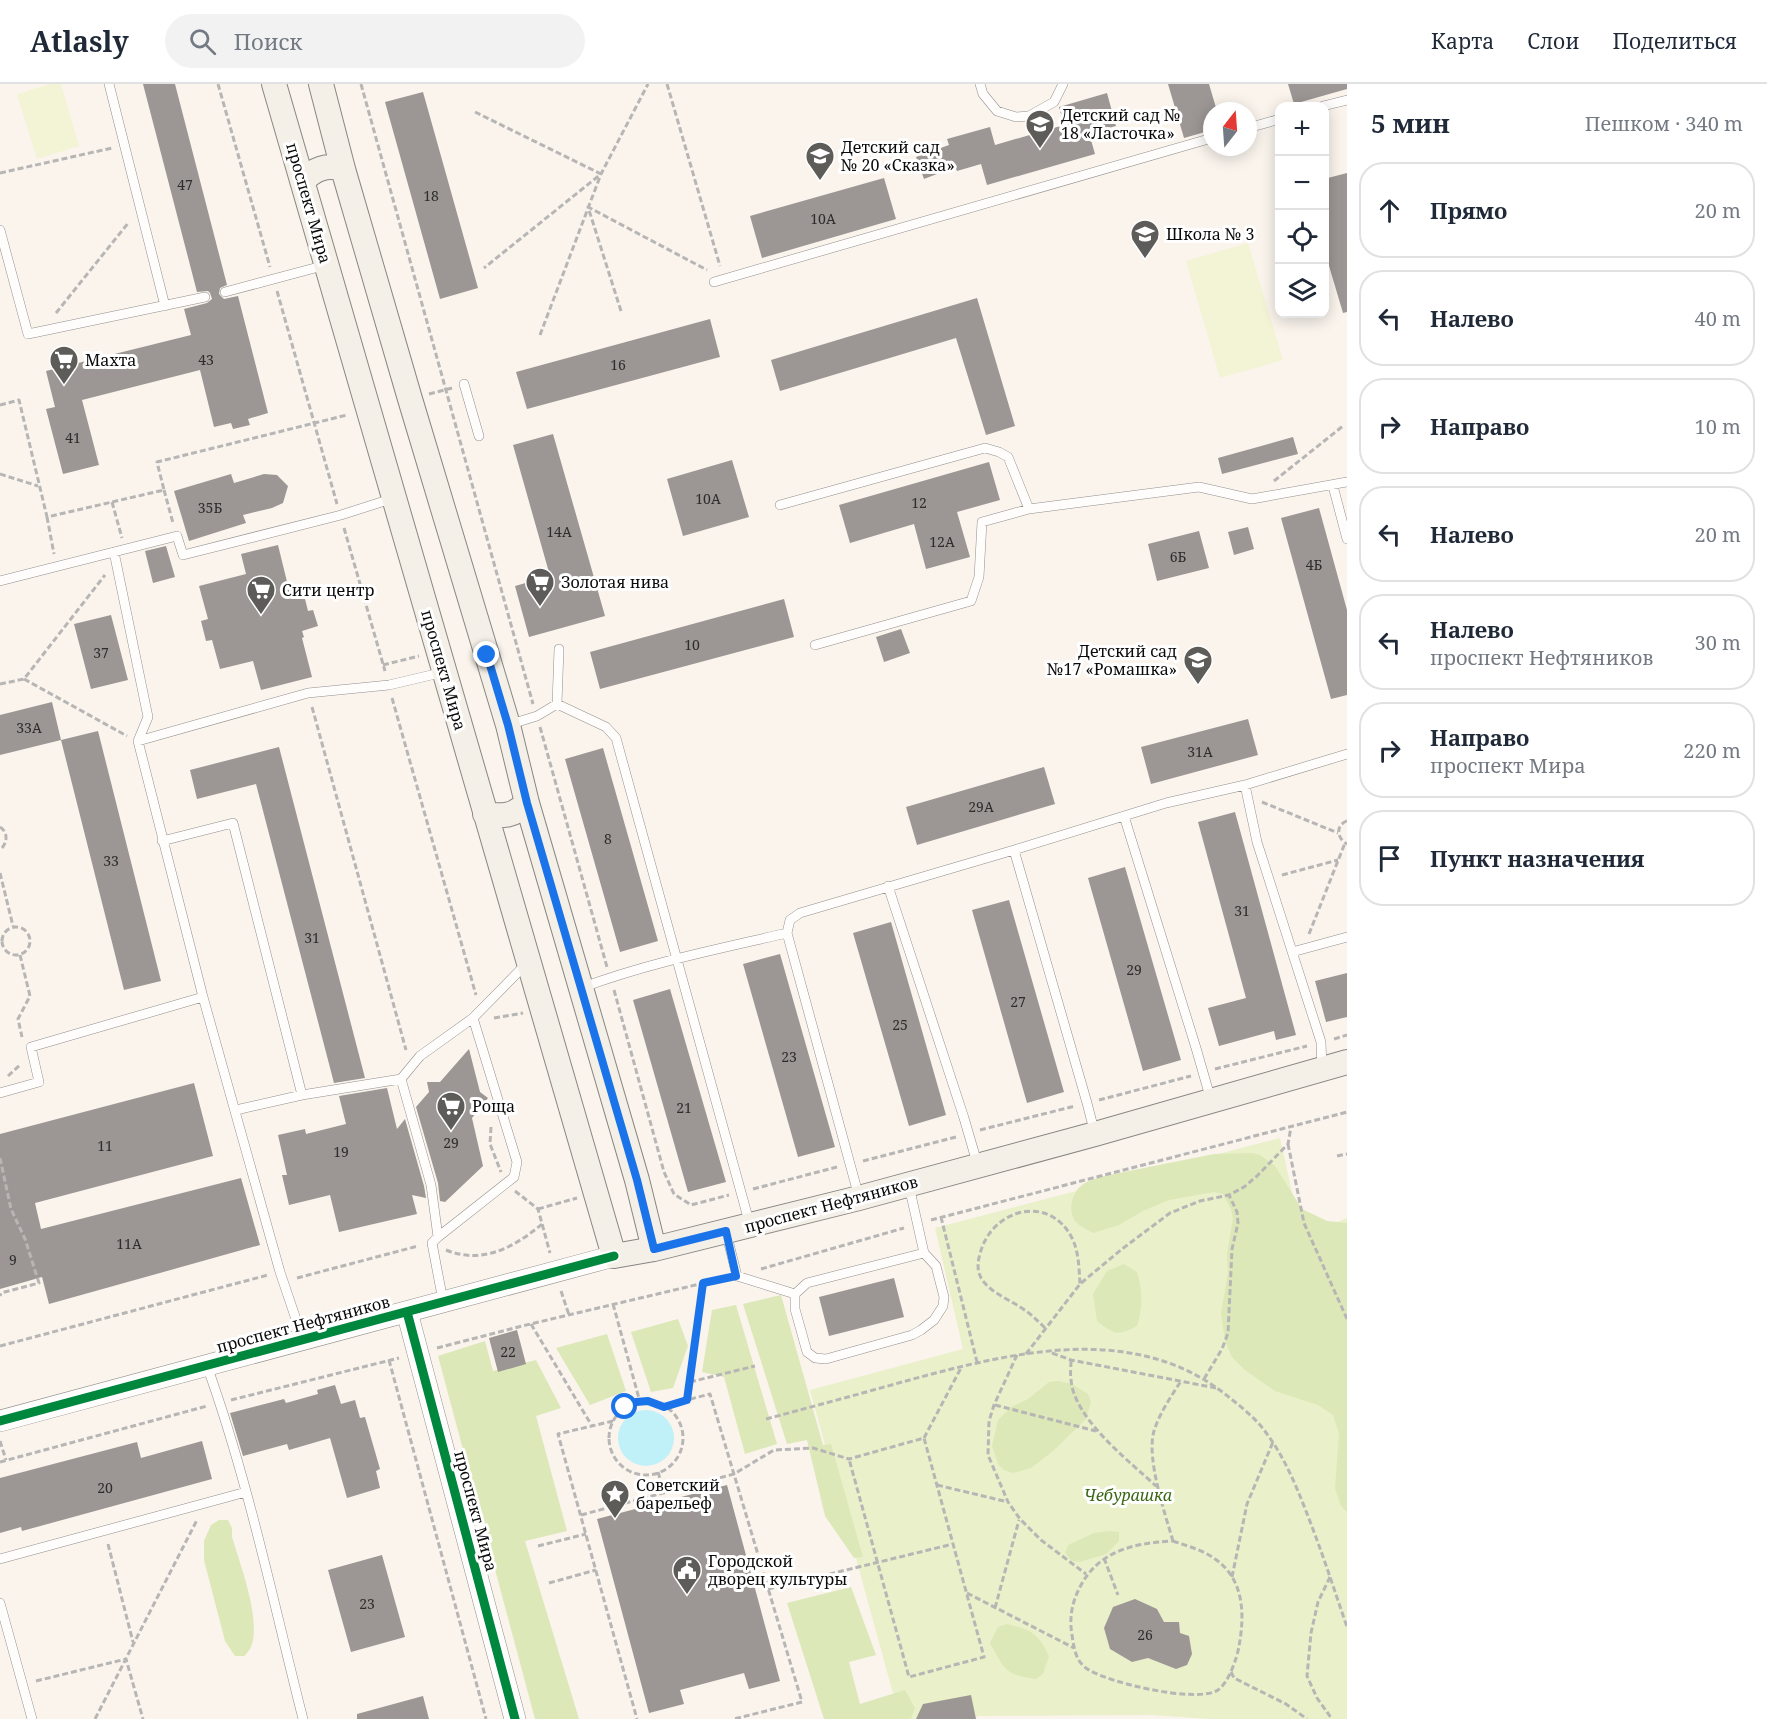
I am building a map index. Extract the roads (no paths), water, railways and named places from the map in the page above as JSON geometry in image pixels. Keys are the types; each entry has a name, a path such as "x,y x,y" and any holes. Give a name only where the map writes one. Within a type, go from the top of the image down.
{"main road":[{"name":"проспект Мира","path":"274,84 614,1256"},
{"path":"321,84 343,169 410,399 508,725 527,803 637,1180 654,1249"},
{"path":"302,182 317,169 334,166 343,169"},
{"path":"485,814 509,816 519,811 527,803"},
{"name":"проспект Нефтяников","path":"614,1256 654,1249 859,1198 1347,1062"}],"street":[{"name":"проспект Нефтяников","path":"0,1421 614,1256"},
{"name":"проспект Мира","path":"407,1312 515,1719"}],"lane":[{"path":"109,84 165,306"},
{"path":"980,84 982,94 997,111 1016,117 1029,116 1054,102 1063,84"},
{"path":"1329,104 1347,100"},
{"path":"1257,125 1275,120"},
{"path":"714,282 1203,141"},
{"path":"0,230 28,334 205,297"},
{"path":"225,292 326,265"},
{"path":"464,384 479,436"},
{"path":"780,505 985,448 999,452 1008,458 1029,510"},
{"path":"815,645 971,601 979,577 982,522 1029,510 1199,487 1252,499 1347,482"},
{"path":"1333,486 1347,539"},
{"path":"0,580 115,557 126,549 177,536 183,555 340,515 394,498"},
{"path":"115,557 148,717 138,741 162,841 280,1272 303,1340"},
{"path":"557,704 559,649"},
{"path":"138,741 308,693 389,685 444,672"},
{"path":"508,725 537,716 557,704"},
{"path":"557,704 606,727 616,738 750,1225"},
{"path":"859,1198 787,933 790,920 800,913 1166,803 1245,785 1347,754"},
{"path":"1245,785 1257,842 1321,1042 1322,1069"},
{"path":"1124,816 1211,1101"},
{"path":"162,841 233,823 302,1095"},
{"path":"1014,850 1095,1134"},
{"path":"888,886 978,1166"},
{"path":"580,988 610,977 676,959 787,933"},
{"path":"1292,952 1347,937"},
{"path":"236,1110 302,1095 401,1079 420,1056 473,1017 528,962"},
{"path":"0,1093 39,1082 32,1047 203,997"},
{"path":"435,1240 514,1177 517,1162 473,1017"},
{"path":"401,1079 431,1185 443,1302"},
{"path":"908,1184 924,1252 936,1266 944,1297 943,1306 934,1320 912,1335 826,1359 815,1358 807,1352 795,1309 795,1294 807,1283 924,1252"},
{"path":"726,1231 736,1276 795,1294"},
{"path":"207,1366 221,1403 246,1492 303,1719"},
{"path":"0,1559 246,1492"},
{"path":"0,1603 32,1719"}],"water":[{"path":"646,1410 657,1412 666,1418 672,1427 674,1438 672,1449 666,1458 657,1464 646,1466 635,1464 626,1458 620,1449 618,1438 620,1427 626,1418 635,1412"}],"place":[{"name":"Детский сад № 18 «Ласточка»","path":"1040,150"},
{"name":"Детский сад № 20 «Сказка»","path":"820,182"},
{"name":"Школа № 3","path":"1145,260"},
{"name":"Махта","path":"64,386"},
{"name":"Золотая нива","path":"540,608"},
{"name":"Сити центр","path":"261,616"},
{"name":"Детский сад №17 «Ромашка»","path":"1198,686"},
{"name":"Роща","path":"451,1132"},
{"name":"Советский барельеф","path":"615,1520"},
{"name":"Городской дворец культуры","path":"687,1596"}],"park label":[{"name":"Чебурашка","path":"1128,1495"}]}
